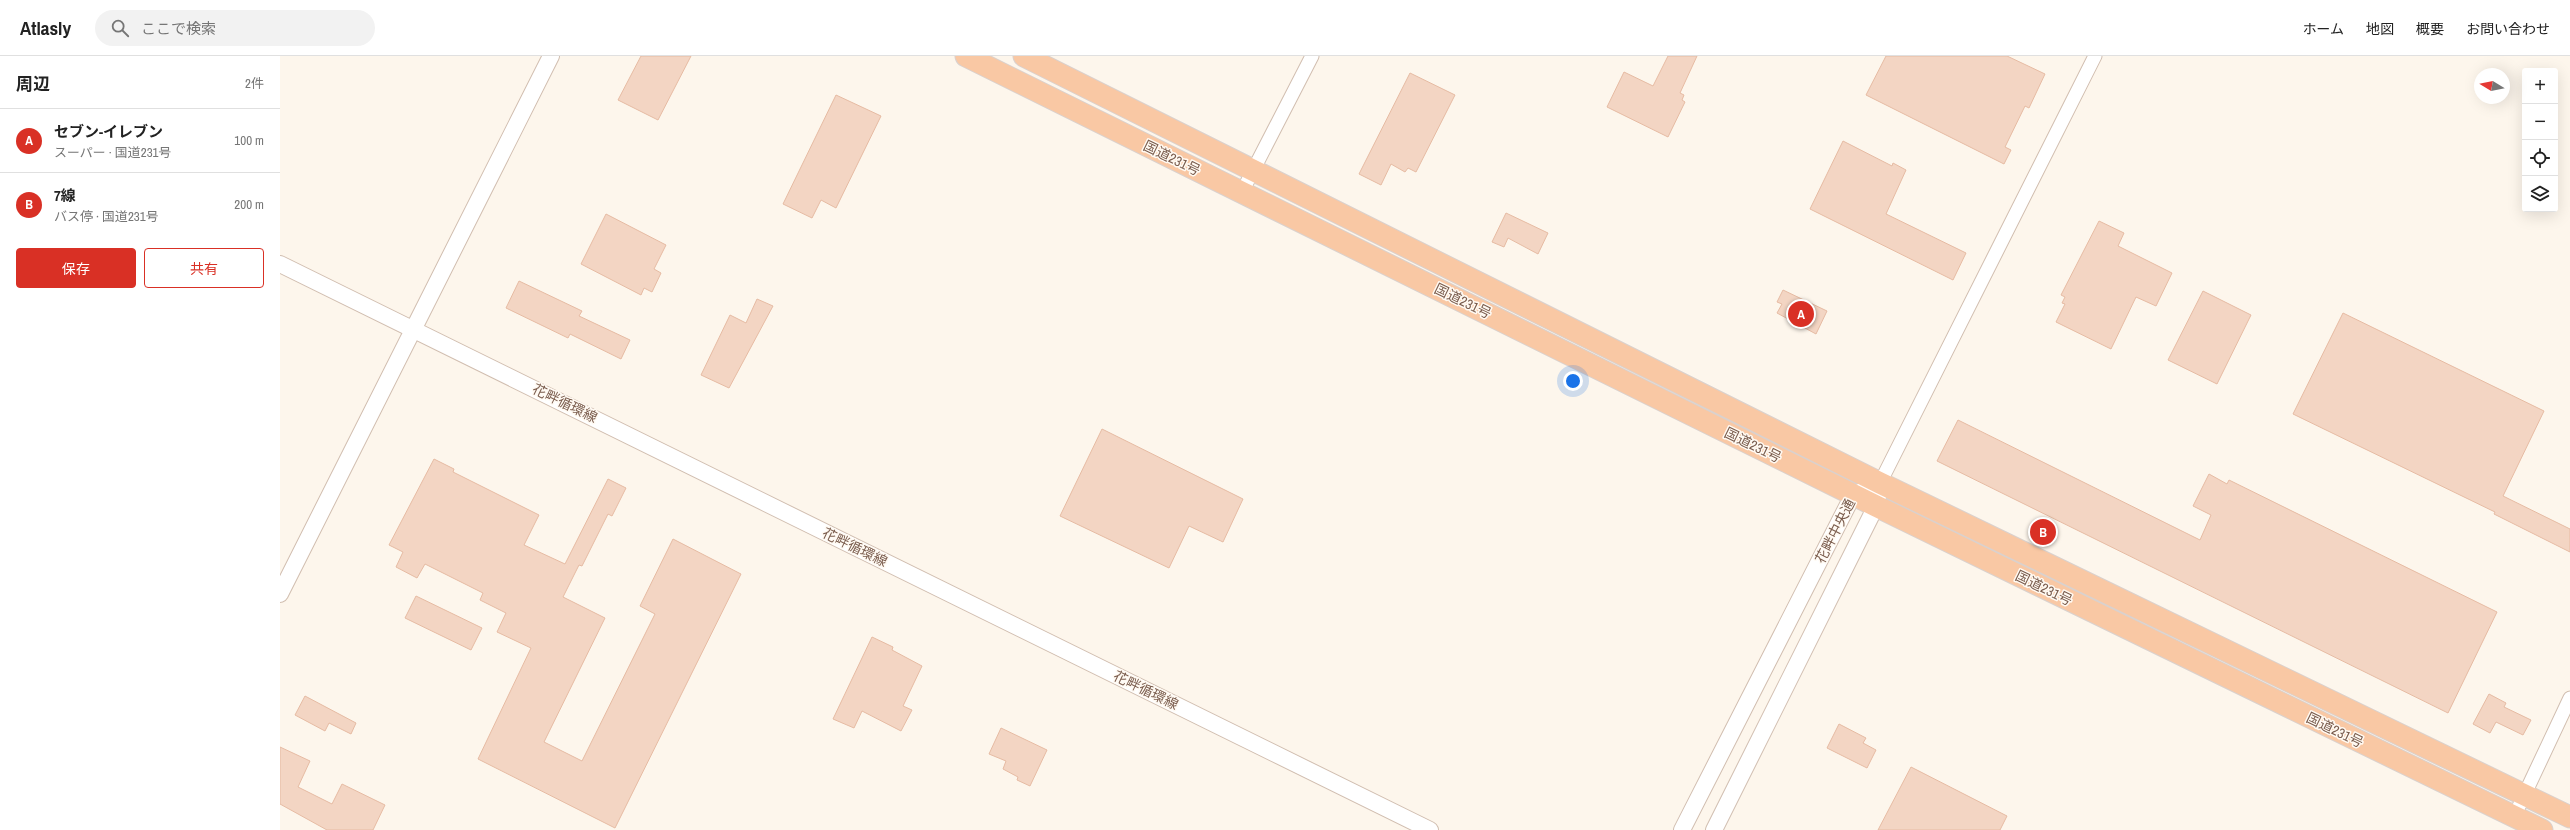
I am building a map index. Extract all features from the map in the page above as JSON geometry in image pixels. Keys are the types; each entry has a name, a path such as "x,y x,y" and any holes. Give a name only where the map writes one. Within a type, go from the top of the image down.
{"highway":[{"name":"国道231号","path":"966,56 1853,495 2542,830"},
{"name":"国道231号","path":"1024,56 1880,483 2570,816"}],"street":[{"path":"280,594 551,56"},
{"path":"1242,192 1312,56"},
{"path":"1880,483 2095,56"},
{"name":"花畔循環線","path":"280,264 413,328 1430,830"},
{"name":"花畔中央通","path":"1682,830 1853,495 1880,483"},
{"name":"花畔中央通","path":"1714,830 1876,506 1880,483"},
{"path":"2514,816 2570,698"}],"building":[{"path":"641,56 691,56 658,120 618,100"},
{"path":"1668,56 1697,56 1680,93 1684,95 1682,100 1685,102 1668,137 1607,107 1624,72 1653,86"},
{"path":"1886,56 2007,56 2045,74 2029,108 2025,106 2005,147 2011,150 2004,164 1866,95"},
{"path":"1410,73 1455,95 1416,172 1408,168 1405,172 1391,164 1381,185 1359,174"},
{"path":"836,95 881,116 836,208 821,200 812,218 783,204"},
{"path":"1843,141 1892,166 1893,163 1906,170 1886,214 1966,253 1953,280 1810,209"},
{"path":"1506,213 1548,233 1538,254 1508,238 1504,247 1492,242"},
{"path":"606,214 666,245 654,269 661,273 652,292 644,288 641,295 581,264"},
{"path":"2099,221 2124,233 2118,246 2172,273 2156,306 2136,297 2111,349 2056,322 2065,304 2062,303 2065,297 2061,295"},
{"path":"519,281 582,311 579,316 630,340 621,359 570,334 568,338 506,308"},
{"path":"1783,290 1827,311 1816,334 1777,313 1782,304 1777,302"},
{"path":"2203,291 2251,315 2217,384 2168,360"},
{"path":"757,299 773,306 729,388 701,375 730,315 746,323"},
{"path":"2343,313 2544,411 2503,496 2570,529 2570,552 2494,514 2495,512 2293,414"},
{"path":"1958,420 2200,540 2211,515 2193,506 2209,474 2227,484 2229,480 2497,612 2448,713 1937,461"},
{"path":"1102,429 1243,499 1223,542 1189,526 1169,568 1060,516"},
{"path":"434,459 454,469 453,472 539,515 524,545 565,564 608,479 626,488 612,516 608,514 582,566 579,565 563,597 605,618 544,742 582,761 655,614 640,606 673,539 741,574 615,828 478,759 531,648 497,632 506,613 480,600 483,593 425,564 417,578 396,567 403,552 389,545"},
{"path":"416,596 482,628 471,650 405,618"},
{"path":"872,637 893,647 892,650 922,666 903,706 912,710 901,731 862,711 854,728 833,719"},
{"path":"2489,694 2506,703 2504,707 2531,720 2523,735 2496,722 2490,733 2473,724"},
{"path":"305,696 356,723 351,734 329,723 325,731 295,715"},
{"path":"1839,724 1866,738 1863,743 1876,750 1867,768 1827,748"},
{"path":"1001,728 1047,750 1030,786 1017,780 1018,777 1003,769 1006,761 989,754"},
{"path":"280,747 310,761 298,787 332,804 342,784 385,805 373,830 327,830 280,804"},
{"path":"1911,767 2007,816 2000,830 1878,830"}],"place":[{"name":"セブン-イレブン","path":"1801,314"},
{"name":"7線","path":"2043,532"}]}
